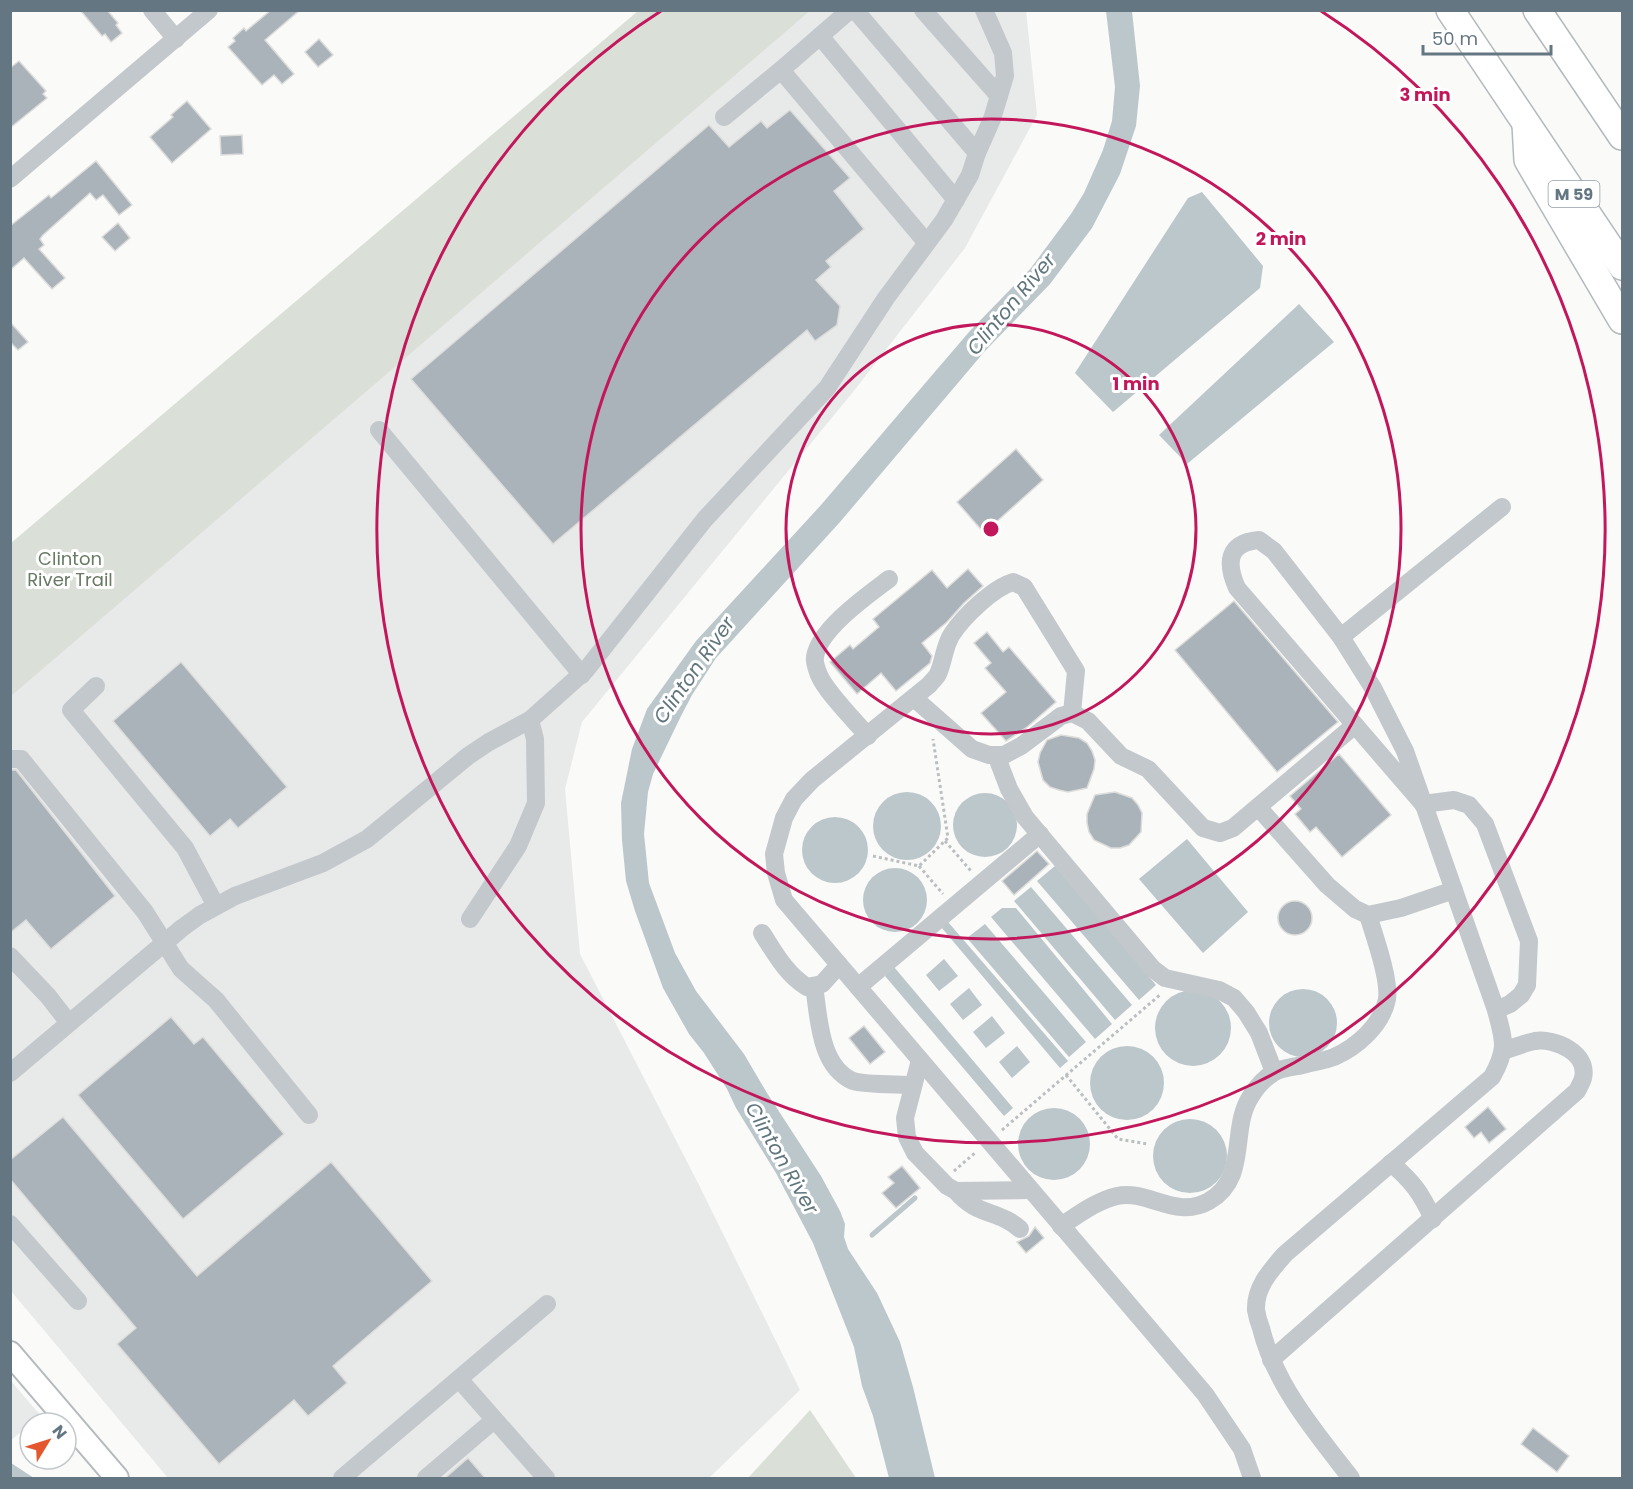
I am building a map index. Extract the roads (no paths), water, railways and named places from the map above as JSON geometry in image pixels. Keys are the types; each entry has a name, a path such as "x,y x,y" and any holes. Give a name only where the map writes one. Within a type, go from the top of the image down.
{"highway":[{"name":"M 59","path":"1450,10 1623,266"},
{"path":"1537,10 1623,136"},
{"path":"1526,123 1528,160 1623,320"}],"main road":[{"path":"13,1362 117,1479"}],"street":[{"path":"152,10 176,39"},
{"path":"10,179 209,10"},
{"path":"724,117 850,10"},
{"path":"855,10 977,153"},
{"path":"923,10 999,96"},
{"path":"14,1064 69,1023 182,928 216,906 259,886 323,863 355,847 392,821 468,756 530,720 582,675 705,519 827,388 880,307 926,242 945,220 970,175 992,119 1005,76 1004,53 984,10"},
{"path":"820,36 956,200"},
{"path":"781,70 926,242"},
{"path":"379,430 582,675"},
{"path":"1341,638 1502,507"},
{"path":"1351,1479 1297,1404 1266,1350 1256,1309 1263,1280 1285,1254 1492,1077 1502,1059 1504,1039 1496,1010 1405,751 1373,688 1341,638 1274,551 1259,540 1248,541 1237,548 1230,558 1230,572 1237,588 1423,804"},
{"path":"868,736 819,677 814,659 818,648 830,630 857,603 889,579"},
{"path":"1072,713 1076,671 1024,587 1013,582 1002,585 988,596 952,634 938,673 929,685 813,780 794,799 784,818 774,854 776,873 784,900 1205,1394 1242,1449 1252,1479"},
{"path":"96,686 71,710 185,848 216,906"},
{"path":"914,698 972,749 989,755 1004,755 1021,746 1061,716 1072,713 1088,722 1121,756 1148,769 1203,828 1220,833 1233,828 1355,725"},
{"path":"470,919 518,846 536,803 535,739 530,720"},
{"path":"996,755 1009,789 1025,817 1153,969 1165,978 1178,979 1219,990 1234,998 1259,1033 1274,1072"},
{"path":"10,759 21,759 145,912 181,969 216,1000 309,1115"},
{"path":"1423,804 1454,800 1469,805 1485,824 1529,941 1527,985 1521,995 1510,1004 1496,1010"},
{"path":"1258,807 1327,885 1355,909 1368,915 1401,908 1454,890"},
{"path":"858,987 1040,834"},
{"path":"1060,1226 1096,1205 1118,1196 1135,1196 1165,1205 1189,1208 1209,1201 1229,1185 1236,1161 1242,1112 1251,1094 1274,1072 1333,1058 1357,1044 1377,1023 1387,998 1384,974 1368,915"},
{"path":"762,933 783,965 796,980 807,987 822,984 839,965"},
{"path":"10,956 48,996 69,1023"},
{"path":"814,986 823,1041 831,1061 843,1074 855,1082 913,1085"},
{"path":"1271,1360 1577,1091 1584,1077 1581,1062 1570,1049 1554,1041 1535,1041 1503,1051"},
{"path":"920,1060 905,1118 907,1137 915,1153 970,1206 1013,1222 1020,1228"},
{"path":"1391,1163 1421,1193 1433,1219"},
{"path":"949,1186 1030,1190"},
{"path":"10,1224 78,1301"},
{"path":"342,1479 547,1304"},
{"path":"459,1379 546,1479"},
{"path":"426,1479 494,1420"}],"water":[{"name":"Clinton River","path":"1106,11 1132,11 1140,86 1136,126 1120,174 1092,228 1050,284 985,351 840,522 716,658 681,716 653,774 648,792 644,834 649,883 675,953 696,991 744,1054 821,1176 845,1224 844,1237 848,1249 877,1293 900,1342 935,1478 889,1478 873,1416 862,1386 854,1347 813,1243 776,1173 727,1089 689,1034 663,988 626,881 621,803 632,749 647,709 696,641 821,505 969,332 1031,268 1084,193 1103,150 1112,121 1115,87"},
{"path":"1202,192 1263,266 1260,288 1113,412 1075,373 1188,198"},
{"path":"1299,304 1334,342 1187,464 1159,435"},
{"path":"907,792 920,795 931,802 938,813 941,826 938,839 931,850 920,857 907,860 894,857 883,850 876,839 873,826 876,813 883,802 894,795"},
{"path":"985,793 1003,799 1011,807 1017,825 1011,843 1003,851 985,857 967,851 959,843 953,825 959,807 967,799"},
{"path":"835,817 848,820 858,827 865,837 868,850 865,863 858,873 848,880 835,883 822,880 812,873 805,863 802,850 805,837 812,827 822,820"},
{"path":"1187,839 1248,912 1203,953 1139,879"},
{"path":"1055,866 1156,985 1139,1000 1037,881"},
{"path":"895,868 913,874 921,882 927,900 921,918 913,926 895,932 877,926 869,918 863,900 869,882 877,874"},
{"path":"1031,887 1132,1005 1115,1020 1014,901"},
{"path":"1002,908 1016,908 1112,1024 1095,1039 991,917"},
{"path":"948,922 1068,1061 1060,1068 941,927"},
{"path":"985,924 1086,1042 1069,1057 967,938"},
{"path":"944,959 958,976 939,991 926,975"},
{"path":"894,967 1013,1108 1004,1116 885,976"},
{"path":"969,988 982,1005 963,1020 950,1004"},
{"path":"1296,989 1310,989 1322,994 1332,1004 1337,1023 1332,1042 1322,1052 1310,1057 1296,1057 1284,1052 1274,1042 1269,1030 1269,1016 1274,1004 1284,994"},
{"path":"1193,990 1208,993 1220,1001 1228,1013 1231,1028 1228,1043 1220,1055 1208,1063 1193,1066 1178,1063 1166,1055 1158,1043 1155,1028 1158,1013 1166,1001 1178,993"},
{"path":"992,1016 1005,1033 986,1048 973,1032"},
{"path":"1017,1046 1030,1062 1012,1078 999,1062"},
{"path":"1120,1046 1134,1046 1148,1052 1158,1062 1164,1076 1164,1090 1158,1104 1148,1114 1134,1120 1120,1120 1106,1114 1096,1104 1090,1090 1090,1076 1096,1062 1106,1052"},
{"path":"1054,1108 1074,1114 1084,1124 1090,1144 1084,1164 1074,1174 1054,1180 1034,1174 1024,1164 1018,1144 1024,1124 1034,1114"},
{"path":"1183,1119 1197,1119 1211,1125 1221,1135 1227,1149 1227,1163 1221,1177 1211,1187 1197,1193 1183,1193 1169,1187 1159,1177 1153,1163 1153,1149 1159,1135 1169,1125"},
{"path":"11,1463 18,1468 18,1471 23,1471 34,1478 11,1478"}],"waterway":[{"path":"872,1235 915,1198"}],"park label":[{"name":"Clinton River Trail","path":"70,568"}]}
